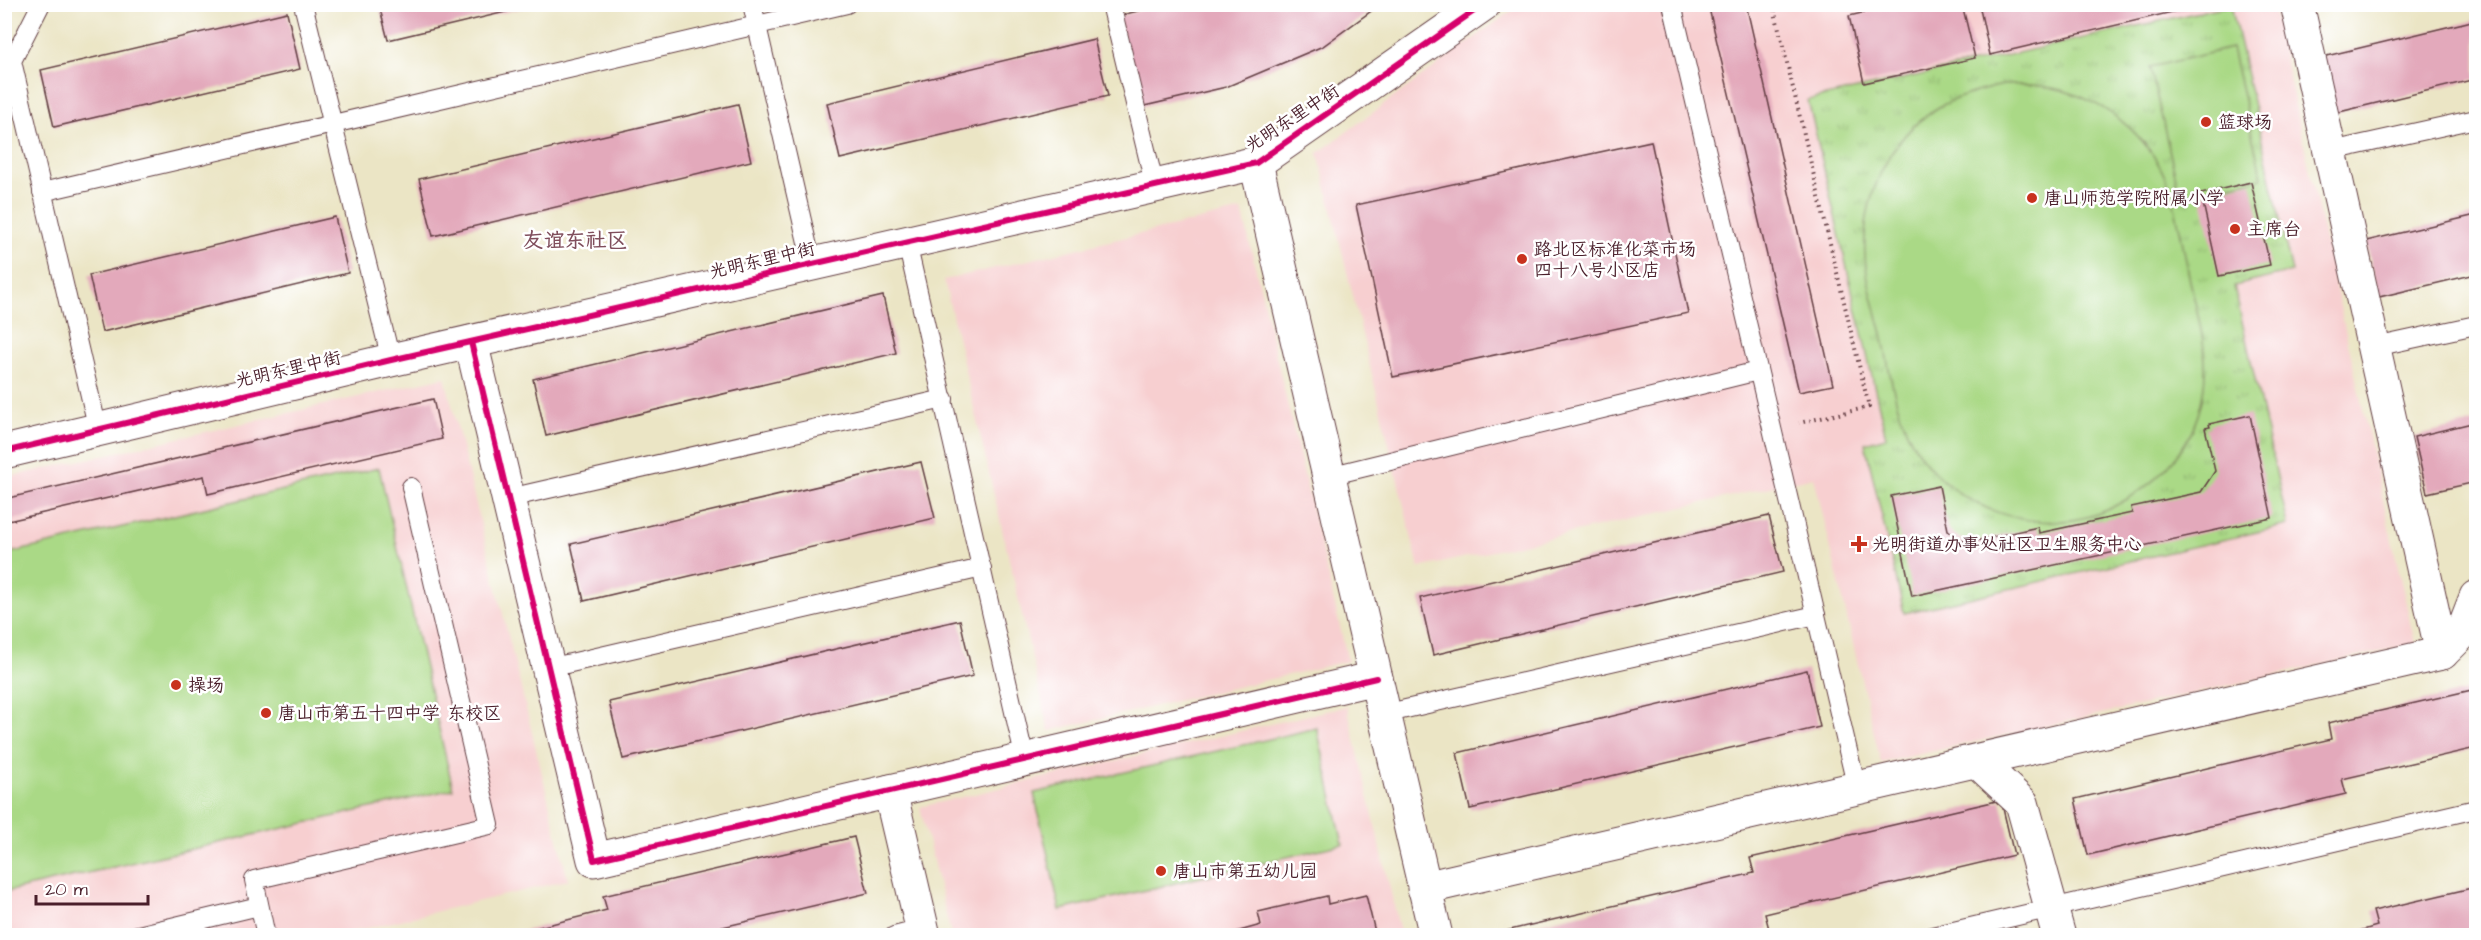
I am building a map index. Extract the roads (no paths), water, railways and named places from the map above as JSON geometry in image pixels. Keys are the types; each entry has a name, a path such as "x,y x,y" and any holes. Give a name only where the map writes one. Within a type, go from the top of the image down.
{"street":[{"name":"光明东里中街","path":"4,452 390,360 1256,163 1484,4"},
{"path":"2297,4 2375,347 2460,644"},
{"path":"1256,163 1436,936"},
{"path":"471,342 594,860 1376,678"},
{"path":"2460,644 2476,597"},
{"path":"1424,888 1977,761 2460,644"},
{"path":"1977,761 2022,803 2056,922"},
{"path":"890,791 913,933"}],"lane":[{"path":"41,4 8,62 42,192 98,430"},
{"path":"303,4 390,360"},
{"path":"752,4 812,264"},
{"path":"42,192 847,4"},
{"path":"1111,4 1155,187"},
{"path":"1672,4 1857,789"},
{"path":"2331,151 2476,119"},
{"path":"907,243 1025,760"},
{"path":"2375,347 2476,325"},
{"path":"1329,476 1758,371"},
{"path":"508,498 944,399"},
{"path":"266,936 254,880 490,825 411,487"},
{"path":"549,668 982,568"},
{"path":"1384,714 1816,615"},
{"path":"1932,936 2056,922 2476,809"},
{"path":"134,936 259,906"}],"place":[{"name":"篮球场","path":"2206,122"},
{"name":"唐山师范学院附属小学","path":"2032,198"},
{"name":"主席台","path":"2235,229"},
{"name":"路北区标准化菜市场 四十八号小区店","path":"1522,259"},
{"name":"光明街道办事处社区卫生服务中心","path":"1859,544"},
{"name":"操场","path":"176,685"},
{"name":"唐山市第五十四中学 东校区","path":"266,713"},
{"name":"唐山市第五幼儿园","path":"1161,871"}],"district":[{"name":"友谊东社区","path":"575,240"}]}
